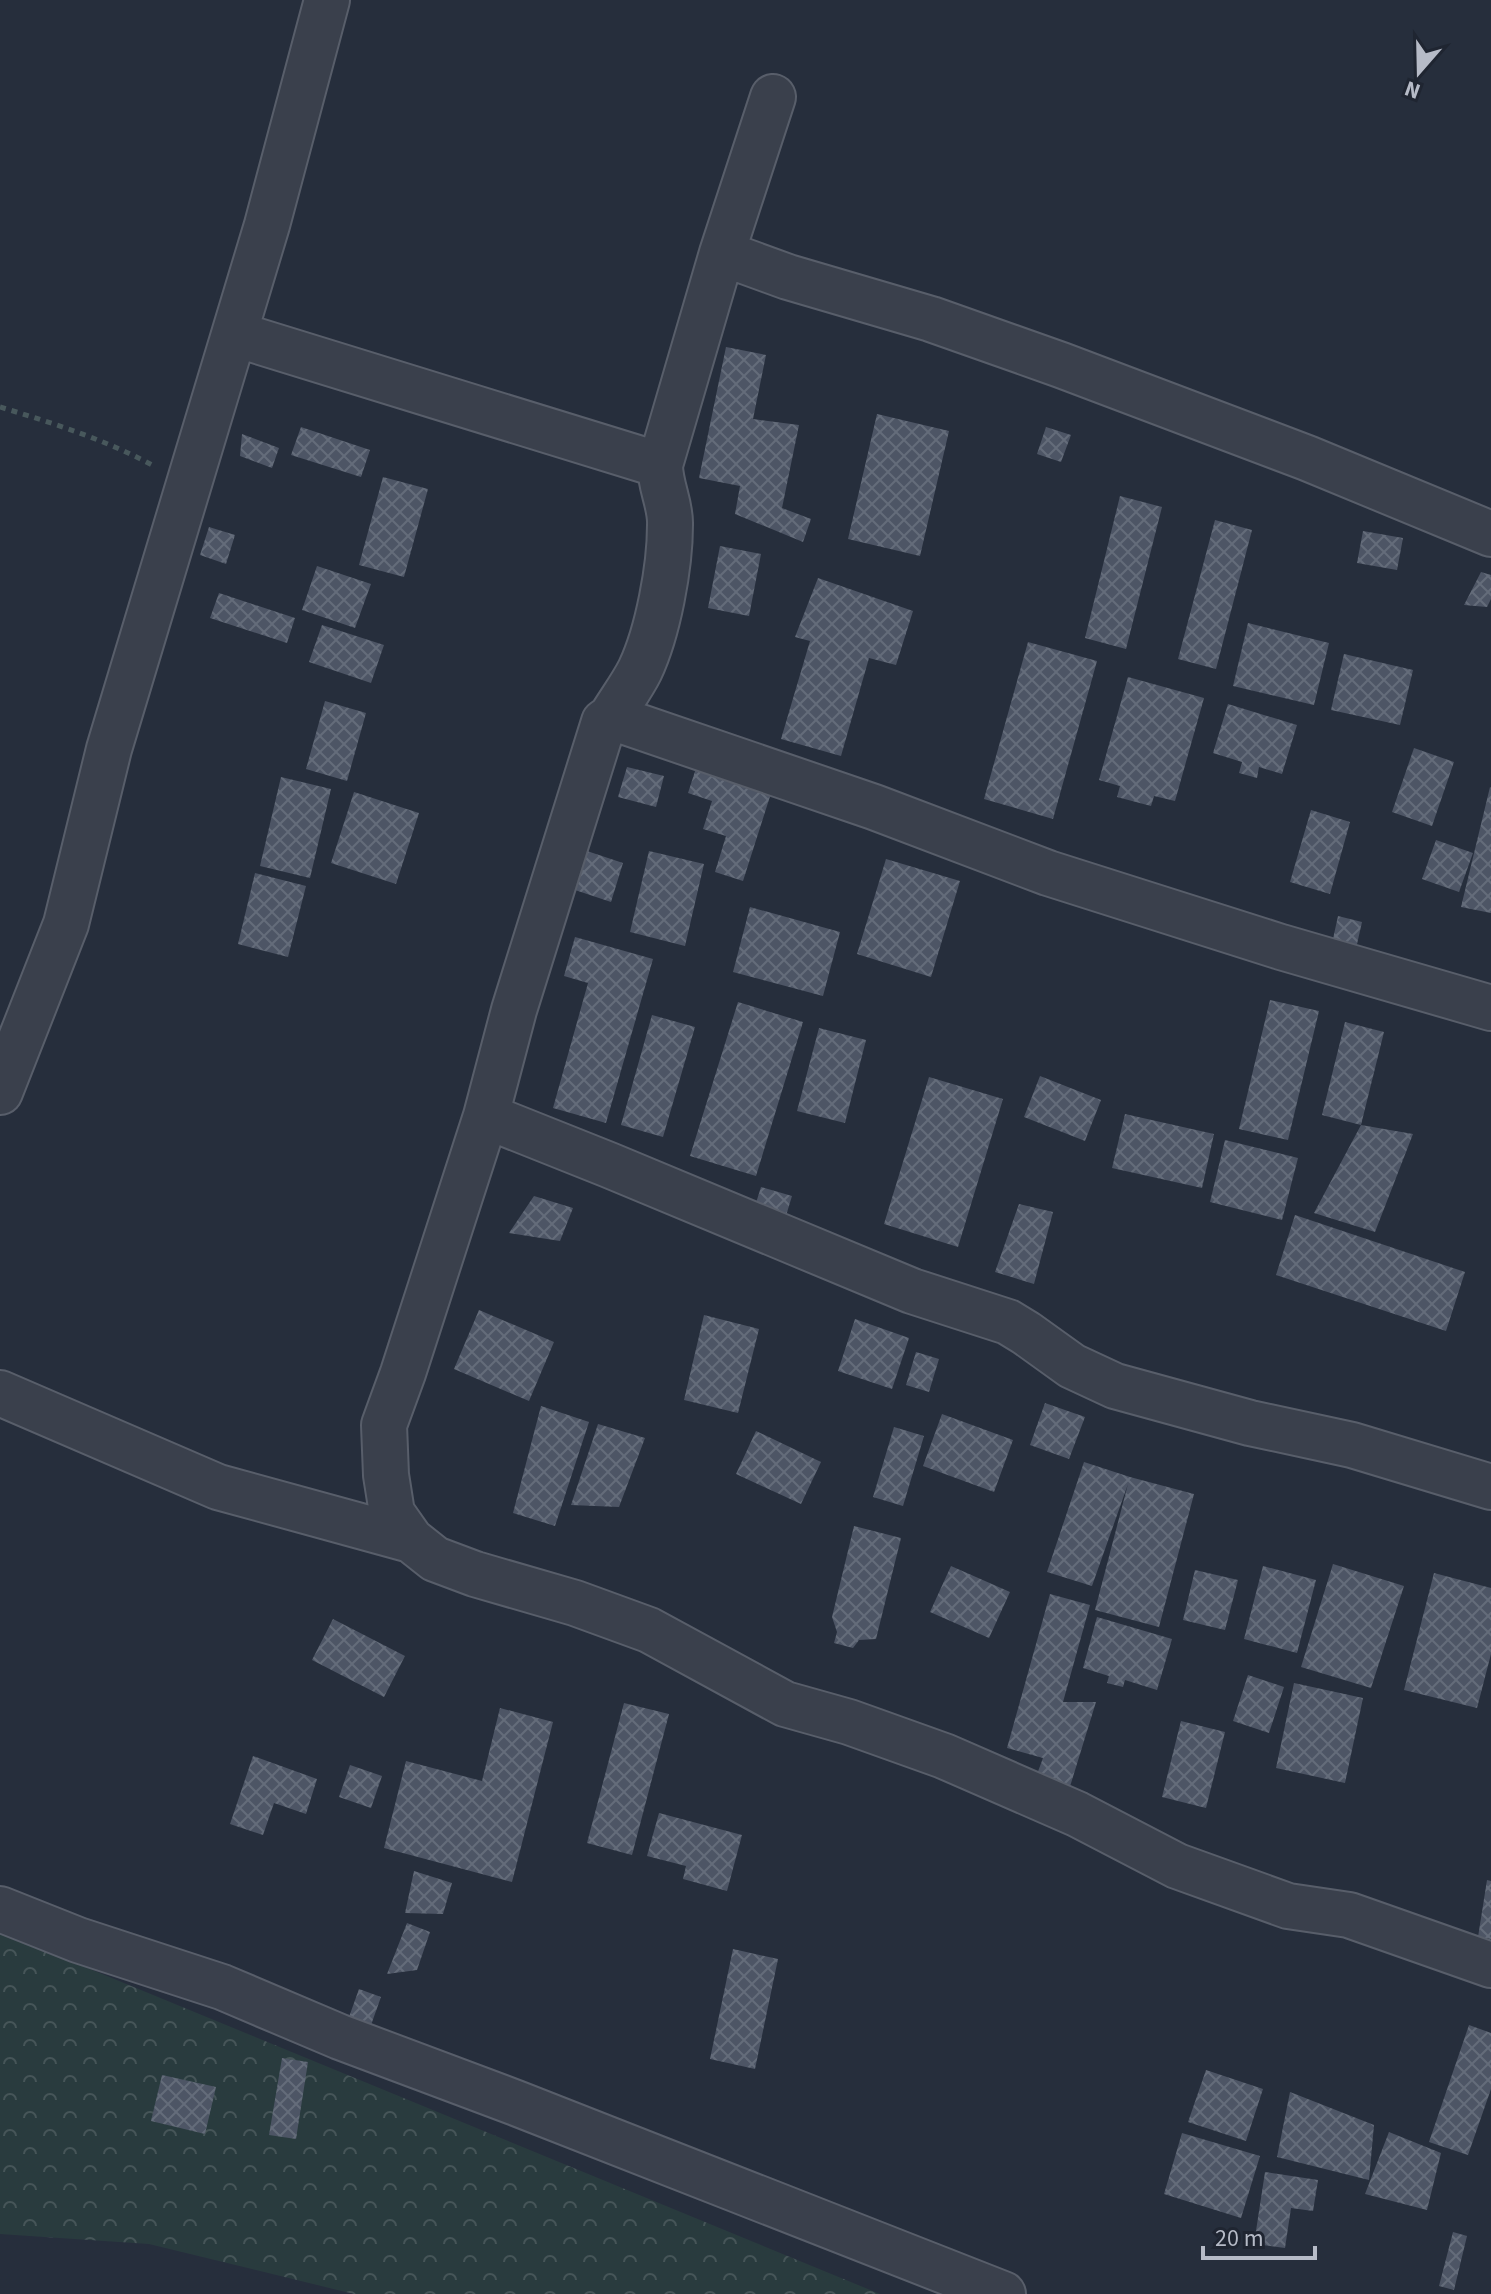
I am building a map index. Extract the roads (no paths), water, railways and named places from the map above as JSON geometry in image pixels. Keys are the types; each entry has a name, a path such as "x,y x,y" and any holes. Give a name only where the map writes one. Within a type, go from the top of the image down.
{"street":[{"path":"0,1092 66,924 109,749 267,225 327,0"},
{"path":"773,97 722,253 660,465 660,480 671,522 667,570 653,634 640,670 611,717 604,722 514,1010 486,1116 384,1425 386,1475 392,1513 411,1540 435,1559 649,1630 785,1704 849,1722 944,1756 1077,1814 1177,1866 1288,1906 1349,1915 1491,1965"},
{"path":"722,253 788,277 931,319 1061,365 1307,458 1491,534"},
{"path":"235,334 660,465"},
{"path":"611,717 874,807 1048,873 1281,947 1491,1008"},
{"path":"486,1116 912,1291 1008,1322 1072,1366 1115,1386 1250,1423 1352,1445 1491,1487"},
{"path":"0,1393 218,1487 411,1540"},
{"path":"0,1909 78,1940 222,1987 340,2037 1003,2294"}]}
